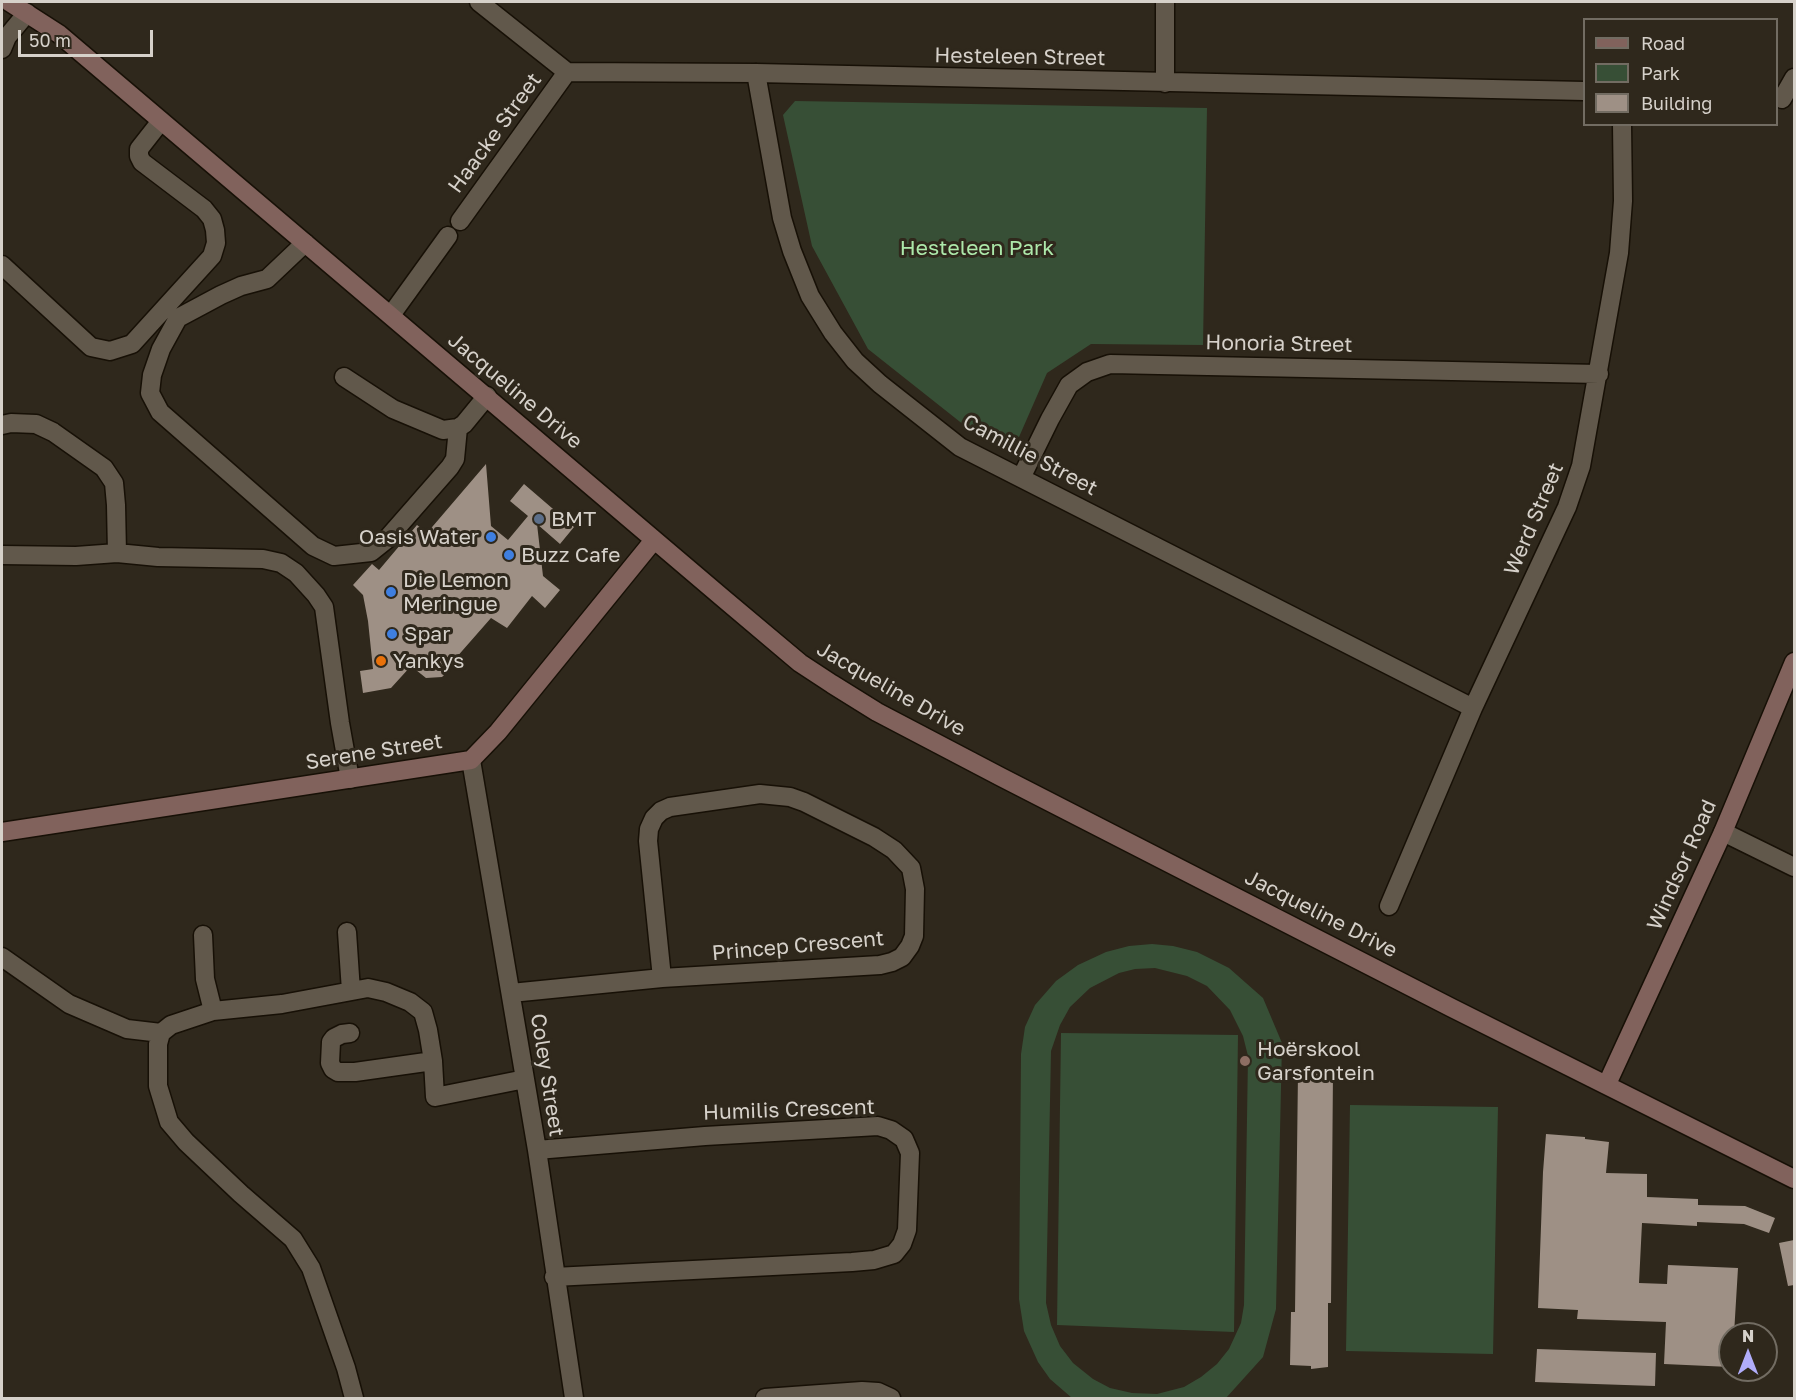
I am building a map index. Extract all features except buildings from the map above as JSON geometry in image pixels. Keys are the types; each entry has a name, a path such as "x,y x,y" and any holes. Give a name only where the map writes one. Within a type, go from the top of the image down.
{"street":[{"name":"Jacqueline Drive","path":"9,2 30,7 800,663 877,712 1001,777 1794,1179"},
{"path":"479,2 567,72"},
{"path":"1165,2 1165,83"},
{"path":"2,49 7,37 30,7"},
{"name":"Hesteleen Street","path":"567,72 756,73 1583,91"},
{"name":"Haacke Street","path":"460,221 567,72"},
{"name":"Camillie Street","path":"756,73 788,240 810,296 833,333 855,361 919,416 960,447 1473,708"},
{"path":"1784,100 1794,78"},
{"path":"2,265 91,347 110,351 132,344 212,256 216,243 216,230 212,219 204,209 142,162 139,156 139,148 161,120"},
{"name":"Werd Street","path":"1389,906 1473,708 1574,488 1585,448 1619,253 1623,201 1622,126"},
{"path":"391,315 448,236"},
{"path":"306,243 267,279 196,306 178,318 161,349 152,375 150,393 160,412 313,546 334,556 371,552 386,540 450,467 455,459 458,428"},
{"name":"Honoria Street","path":"1021,478 1069,385 1087,372 1110,364 1599,374"},
{"path":"344,377 393,410 442,430 458,428 464,424 487,396"},
{"path":"2,425 36,424 52,432 104,468 114,483 117,553"},
{"name":"Serene Street","path":"2,832 471,760 498,732 654,540"},
{"path":"2,555 76,556 117,553 158,557 263,559 281,563 296,573 324,607 350,779"},
{"name":"Windsor Road","path":"1606,1084 1723,832 1794,662"},
{"name":"Coley Street","path":"471,760 537,1150 554,1277 574,1398"},
{"name":"Princep Crescent","path":"511,993 663,978 880,965 892,962 902,957 914,936 915,889 911,868 894,850 874,837 790,797 759,794 669,807 654,818 649,829 648,841 663,978"},
{"path":"1723,832 1794,867"},
{"path":"347,932 351,991"},
{"path":"203,935 205,979 213,1011"},
{"path":"2,957 69,1004 127,1029 161,1033"},
{"path":"354,1398 346,1368 311,1268 292,1239 186,1142 169,1122 158,1086 158,1044 161,1033 171,1025 213,1011 282,1004 368,988 398,996 423,1012 428,1030 435,1097 525,1079"},
{"path":"350,1033 342,1034 331,1042 330,1063 338,1072 432,1062"},
{"name":"Humilis Crescent","path":"537,1150 705,1136 878,1126 891,1130 904,1139 909,1153 907,1230 903,1244 894,1254 874,1260 852,1262 554,1277"},
{"path":"765,1398 862,1391 878,1392 891,1398"}],"green space":[{"name":"Hesteleen Park","path":"795,101 1207,108 1203,345 1091,344 1047,373 1019,437 996,444 969,429 868,349 812,246 783,115"},
{"path":"1152,944 1173,946 1197,952 1229,968 1263,998 1282,1043 1276,1309 1263,1357 1226,1398 1072,1398 1050,1379 1038,1362 1024,1331 1019,1299 1021,1054 1025,1027 1035,1005 1056,981 1078,965 1106,952 1129,946","holes":["1155,968 1187,976 1207,986 1230,1010 1243,1036 1248,1056 1244,1305 1241,1323 1229,1349 1217,1364 1201,1377 1184,1387 1157,1394 1132,1393 1110,1388 1093,1379 1073,1363 1060,1346 1051,1325 1046,1303 1051,1051 1060,1025 1070,1007 1090,988 1119,973 1135,969"]},
{"path":"1061,1033 1238,1035 1234,1332 1057,1325"},
{"path":"1350,1105 1498,1107 1493,1354 1346,1351"}],"place":[{"name":"BMT","path":"539,519"},
{"name":"Oasis Water","path":"491,537"},
{"name":"Buzz Cafe","path":"509,555"},
{"name":"Die Lemon Meringue","path":"391,592"},
{"name":"Spar","path":"392,634"},
{"name":"Yankys","path":"381,661"},
{"name":"Hoërskool Garsfontein","path":"1245,1061"}]}
